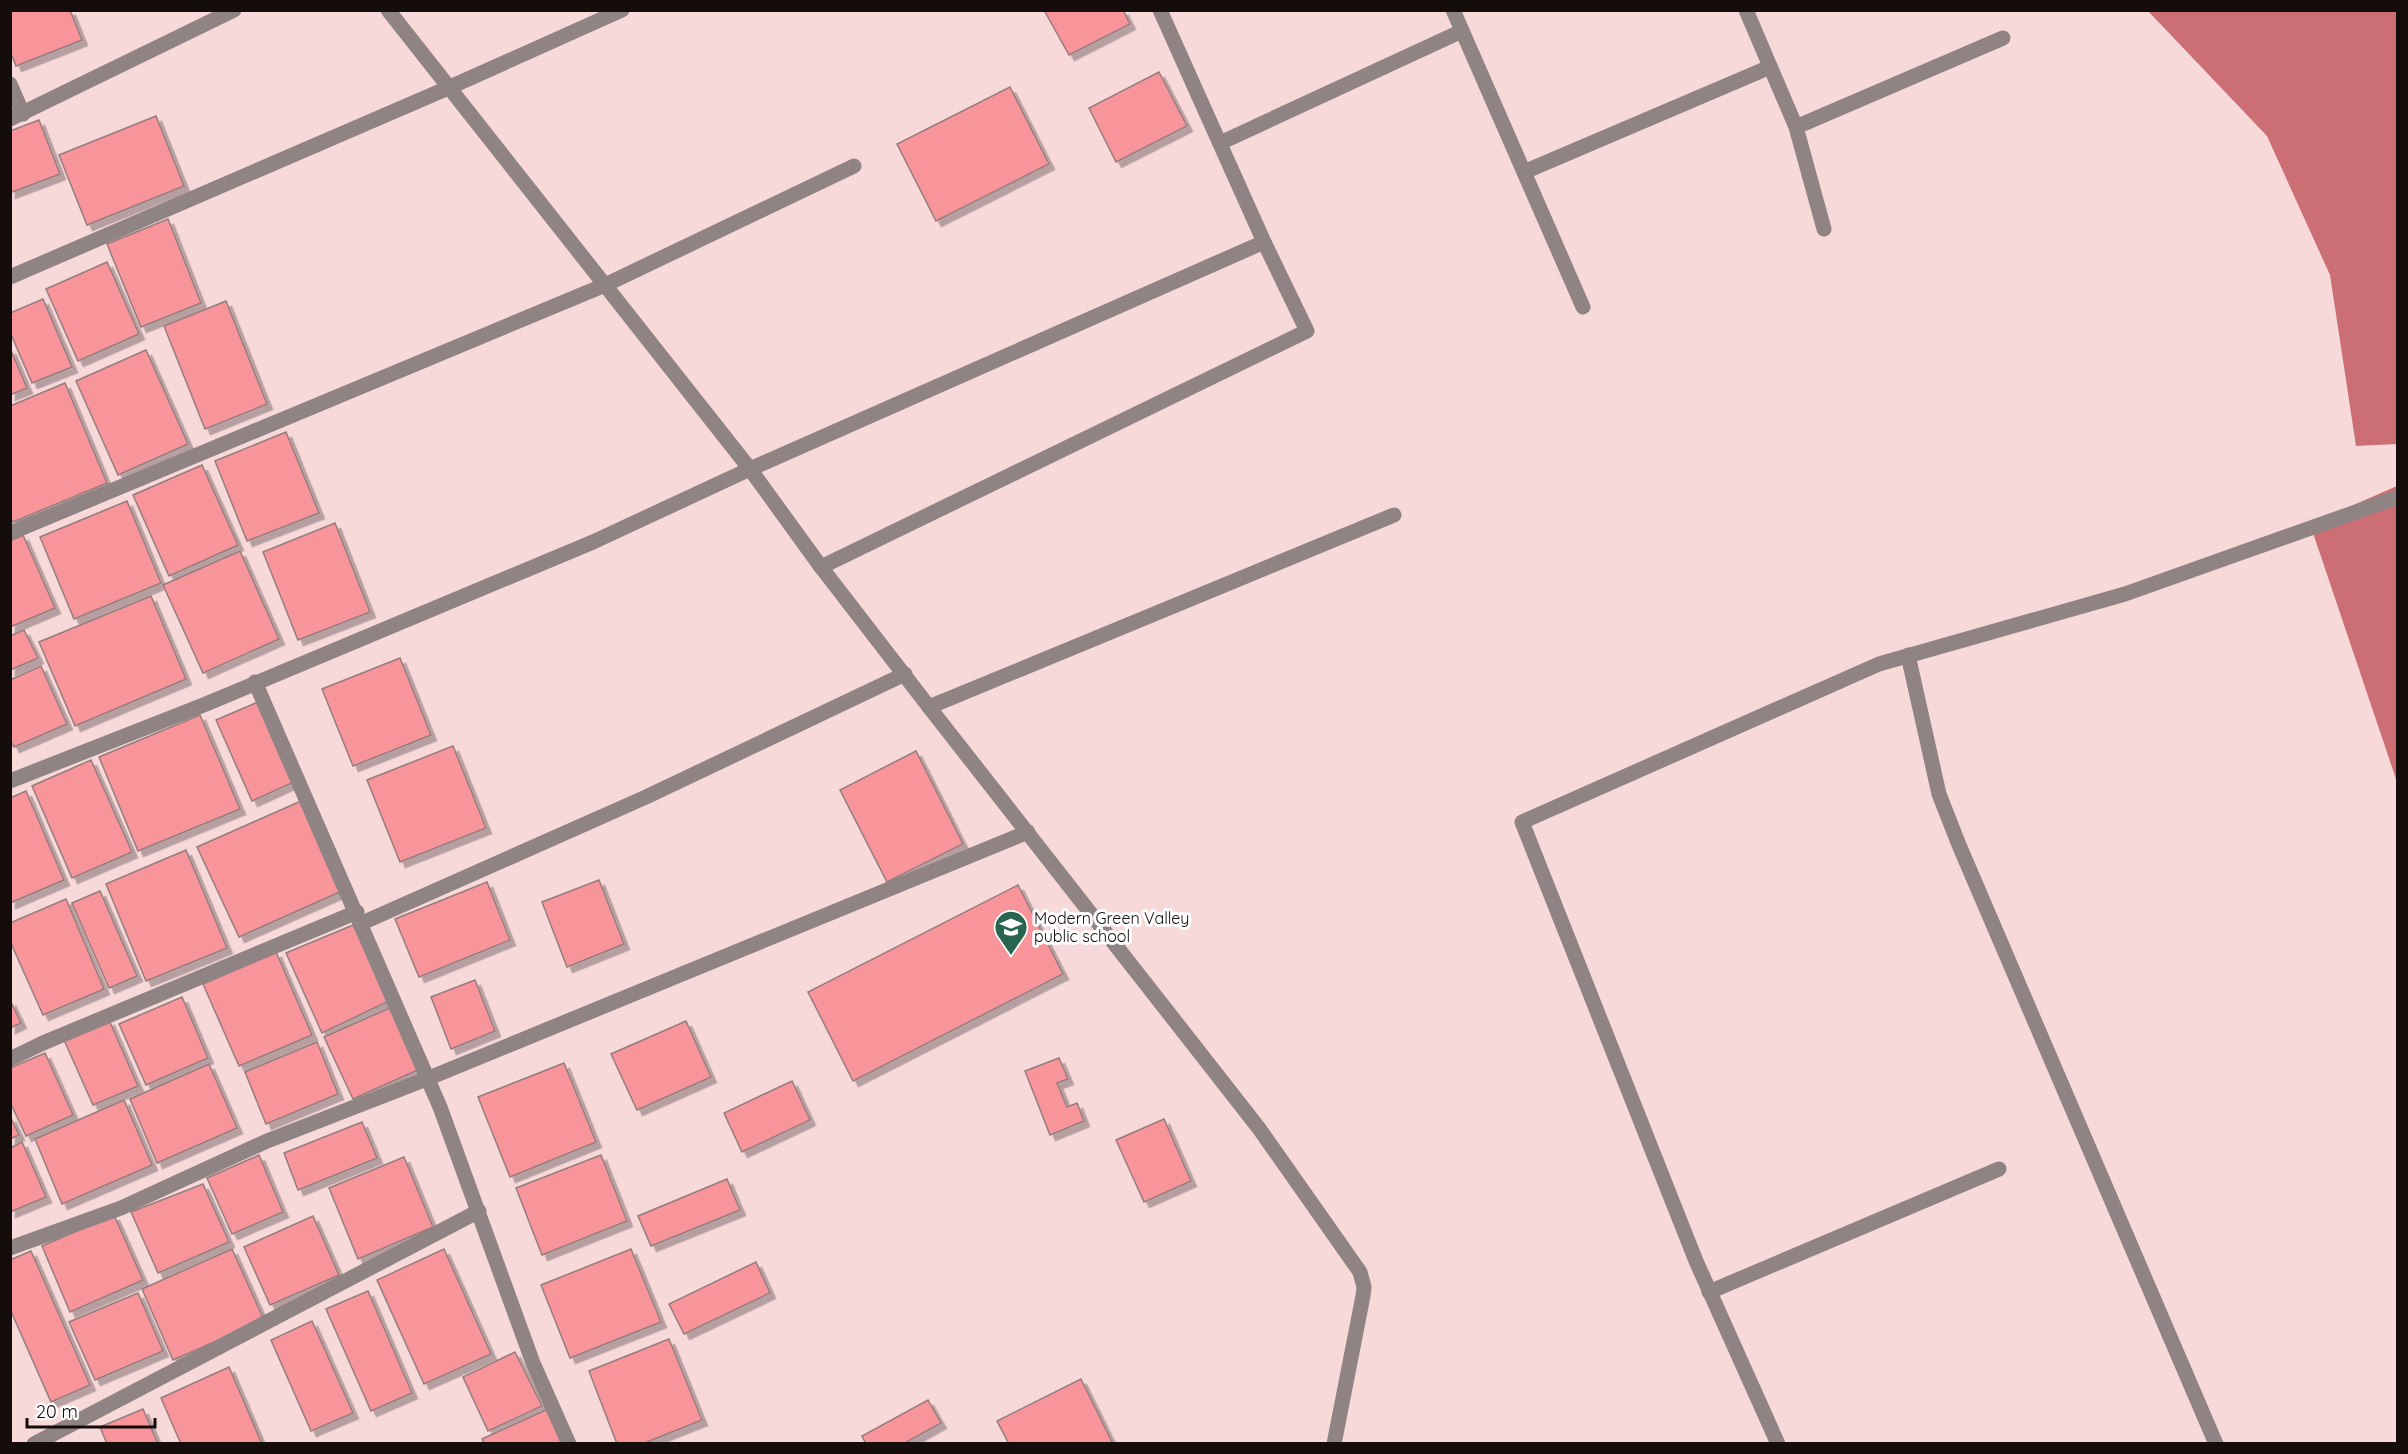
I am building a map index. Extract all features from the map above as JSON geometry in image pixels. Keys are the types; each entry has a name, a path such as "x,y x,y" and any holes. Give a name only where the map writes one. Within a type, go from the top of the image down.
{"street":[{"path":"10,84 17,116 234,10"},
{"path":"388,10 750,469 821,567 929,707 1258,1127 1360,1272 1364,1287 1363,1296 1334,1443"},
{"path":"10,277 448,88 622,10"},
{"path":"821,567 1307,331 1264,242 1160,10"},
{"path":"1453,10 1583,307"},
{"path":"1746,10 1796,127 1824,229"},
{"path":"1220,143 1462,31"},
{"path":"1796,127 2003,38"},
{"path":"1524,172 1770,67"},
{"path":"10,533 605,285 854,166"},
{"path":"10,781 593,542 750,469 1264,242"},
{"path":"1778,1443 1709,1292 1522,822 1879,664 2125,594 2397,497"},
{"path":"929,707 1394,515"},
{"path":"1908,655 1940,794 1959,845 2216,1443"},
{"path":"10,1059 54,1038 360,918 646,797 905,674"},
{"path":"255,682 429,1078 533,1363 569,1443"},
{"path":"10,1248 121,1208 267,1141 429,1078 1028,832"},
{"path":"1709,1292 1999,1169"},
{"path":"34,1443 479,1211"}],"shaded area":[{"path":"2148,11 2397,11 2397,444 2356,446 2330,275 2267,136"},
{"path":"2397,486 2397,782 2310,524"}],"building":[{"path":"10,10 70,10 82,40 16,66 10,51"},
{"path":"1044,10 1123,10 1130,24 1069,55"},
{"path":"1159,72 1187,126 1116,162 1089,108"},
{"path":"1010,87 1049,164 936,221 897,144"},
{"path":"156,116 184,186 87,225 59,155"},
{"path":"39,120 60,174 10,193 10,131"},
{"path":"168,219 201,303 141,327 107,244"},
{"path":"107,262 139,334 78,361 46,289"},
{"path":"43,299 72,367 32,383 10,332 10,313"},
{"path":"226,301 267,404 205,429 164,326"},
{"path":"10,348 27,388 10,395"},
{"path":"146,350 188,444 118,475 76,381"},
{"path":"65,383 107,483 13,522 10,516 10,406"},
{"path":"286,432 319,513 247,541 215,461"},
{"path":"202,465 238,545 169,576 133,495"},
{"path":"127,501 161,583 74,619 40,537"},
{"path":"335,523 370,612 298,640 263,552"},
{"path":"23,535 55,608 10,627 10,541"},
{"path":"240,551 279,639 203,673 163,585"},
{"path":"151,596 186,679 75,726 39,642"},
{"path":"24,630 38,658 10,670 10,636"},
{"path":"400,658 431,735 353,766 322,689"},
{"path":"41,666 67,724 14,747 10,739 10,680"},
{"path":"258,702 294,782 252,801 216,720"},
{"path":"200,715 240,809 138,851 99,757"},
{"path":"453,746 486,828 400,862 367,780"},
{"path":"916,751 963,844 887,882 840,790"},
{"path":"91,760 132,852 72,878 32,786"},
{"path":"26,791 64,880 10,903 10,798"},
{"path":"301,801 342,891 239,937 197,847"},
{"path":"186,850 227,948 146,981 106,884"},
{"path":"599,880 624,944 567,967 542,902"},
{"path":"487,882 510,940 419,977 395,919"},
{"path":"1018,885 1063,974 853,1081 808,992"},
{"path":"100,891 137,976 109,988 72,903"},
{"path":"66,899 104,989 43,1015 10,941 10,923"},
{"path":"353,925 391,1000 322,1033 286,953"},
{"path":"276,952 312,1035 239,1066 203,984"},
{"path":"475,980 495,1031 451,1049 431,997"},
{"path":"182,997 208,1058 146,1085 119,1024"},
{"path":"10,1000 21,1023 10,1028"},
{"path":"392,1007 420,1069 353,1099 324,1037"},
{"path":"109,1020 138,1086 93,1105 64,1040"},
{"path":"686,1021 711,1077 637,1110 611,1054"},
{"path":"317,1042 338,1094 266,1124 245,1072"},
{"path":"45,1053 73,1115 26,1136 10,1102 10,1068"},
{"path":"1059,1058 1068,1079 1057,1083 1067,1107 1077,1103 1084,1121 1050,1135 1025,1071"},
{"path":"564,1063 596,1142 510,1177 478,1097"},
{"path":"209,1064 237,1128 157,1163 130,1099"},
{"path":"792,1081 810,1120 742,1152 724,1113"},
{"path":"124,1100 152,1165 62,1204 35,1139"},
{"path":"10,1116 19,1135 10,1139"},
{"path":"1164,1119 1191,1181 1144,1202 1116,1140"},
{"path":"362,1122 377,1158 298,1190 284,1153"},
{"path":"22,1142 46,1197 10,1212 10,1148"},
{"path":"259,1155 283,1212 232,1234 207,1178"},
{"path":"601,1155 627,1221 542,1255 516,1188"},
{"path":"404,1157 433,1227 358,1259 329,1188"},
{"path":"727,1179 740,1210 651,1246 638,1216"},
{"path":"203,1184 229,1242 158,1273 131,1212"},
{"path":"114,1215 143,1280 70,1312 42,1246"},
{"path":"313,1216 339,1275 270,1305 244,1247"},
{"path":"232,1249 264,1320 173,1360 142,1289"},
{"path":"444,1249 491,1354 424,1384 377,1280"},
{"path":"631,1249 661,1322 570,1358 541,1285"},
{"path":"31,1251 90,1385 51,1402 10,1309 10,1260"},
{"path":"756,1262 770,1293 684,1334 669,1304"},
{"path":"368,1291 412,1393 371,1411 326,1309"},
{"path":"138,1293 163,1351 95,1380 69,1322"},
{"path":"312,1321 353,1413 311,1431 271,1340"},
{"path":"669,1339 702,1420 642,1444 617,1444 589,1371"},
{"path":"515,1352 542,1406 488,1431 463,1377"},
{"path":"229,1367 262,1444 181,1444 161,1398"},
{"path":"1081,1379 1113,1444 1009,1444 997,1421"},
{"path":"928,1400 941,1423 903,1444 866,1444 862,1436"},
{"path":"143,1409 158,1444 107,1444 100,1427"},
{"path":"548,1409 564,1444 484,1444 482,1439"}],"place":[{"name":"Modern Green Valley public school","path":"1011,956"}]}
